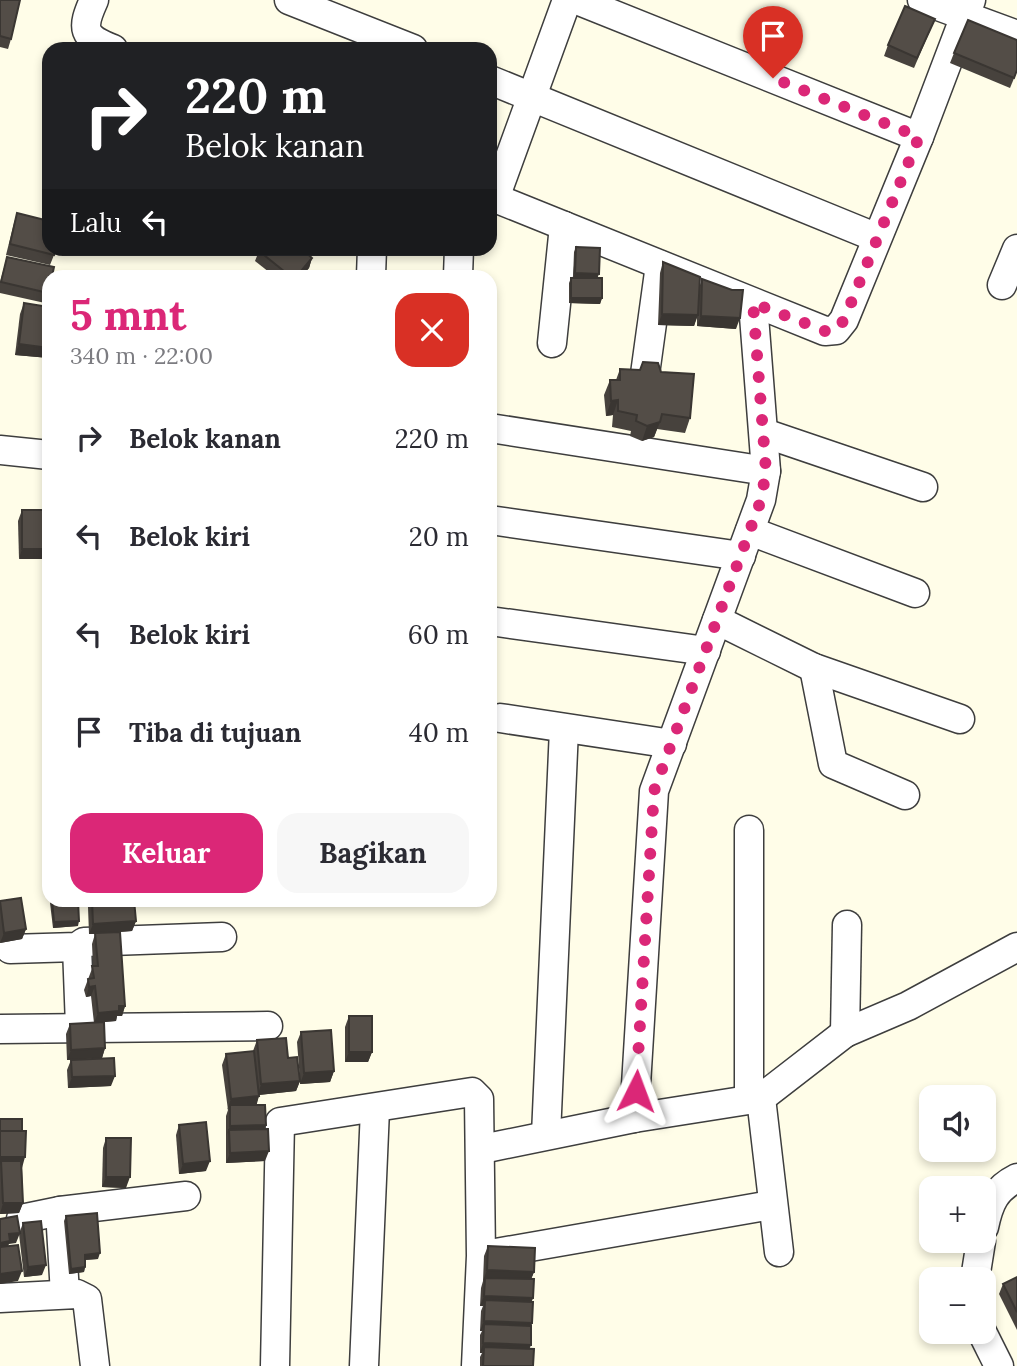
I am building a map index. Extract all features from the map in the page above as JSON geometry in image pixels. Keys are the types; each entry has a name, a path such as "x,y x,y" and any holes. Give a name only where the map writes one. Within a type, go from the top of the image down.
{"street":[{"path":"94,0 85,20 86,33 96,42"},
{"path":"289,0 395,42"},
{"path":"497,186 567,0"},
{"path":"577,0 919,137"},
{"path":"922,0 968,8 1017,35"},
{"path":"497,199 825,331 836,330 844,320 875,237 919,137 968,8"},
{"path":"497,83 875,237"},
{"path":"552,343 564,226"},
{"path":"1002,285 1017,248"},
{"path":"645,374 660,265"},
{"path":"634,1118 654,791 761,500 766,471 753,303"},
{"path":"497,429 766,471"},
{"path":"764,433 923,487"},
{"path":"0,450 42,454"},
{"path":"497,521 745,543 915,593"},
{"path":"717,620 814,668 960,719"},
{"path":"497,622 706,651"},
{"path":"814,668 833,764 905,795"},
{"path":"500,718 672,744"},
{"path":"546,1135 564,729"},
{"path":"749,830 755,1099 779,1252"},
{"path":"845,1033 847,925"},
{"path":"10,949 77,947 84,942 222,937"},
{"path":"77,947 80,1026"},
{"path":"482,1149 634,1118 755,1099 845,1033 908,1006 1017,947"},
{"path":"0,1029 80,1026 268,1026"},
{"path":"275,1366 280,1122 375,1109 442,1096 477,1094 482,1149 476,1366"},
{"path":"364,1366 375,1109"},
{"path":"996,1195 1008,1182"},
{"path":"21,1219 60,1211 186,1196"},
{"path":"481,1256 771,1205"},
{"path":"60,1211 65,1294"},
{"path":"0,1298 65,1294 87,1298 95,1366"},
{"path":"988,1344 999,1366"}],"building":[{"path":"0,0 20,0 11,39 0,36"},
{"path":"905,6 935,19 917,58 888,45"},
{"path":"968,20 1017,40 1017,70 1014,78 954,53"},
{"path":"17,213 42,219 42,252 10,244"},
{"path":"576,247 600,248 599,274 575,273"},
{"path":"265,256 312,258 302,270 283,270"},
{"path":"7,257 54,267 53,270 42,270 42,292 1,282"},
{"path":"663,262 700,277 698,315 662,314"},
{"path":"571,278 602,278 602,298 571,298"},
{"path":"702,279 732,290 743,290 740,318 701,316"},
{"path":"24,303 42,306 42,347 19,344"},
{"path":"643,362 658,363 661,372 694,374 690,418 662,414 660,422 647,426 636,421 637,415 618,411 618,400 611,401 610,380 620,380 620,369 640,370"},
{"path":"22,510 42,510 42,549 22,549"},
{"path":"21,898 26,929 4,933 0,901"},
{"path":"53,907 78,907 79,921 54,922"},
{"path":"92,907 135,907 136,921 93,924"},
{"path":"120,932 125,1006 119,1006 119,1011 98,1013 95,986 89,987 88,979 94,978 92,966 98,966 95,933"},
{"path":"349,1016 372,1016 372,1052 349,1052"},
{"path":"104,1022 105,1048 71,1050 70,1024"},
{"path":"331,1030 334,1071 304,1073 301,1032"},
{"path":"286,1038 288,1058 297,1057 300,1081 261,1084 257,1040"},
{"path":"254,1051 259,1096 231,1099 226,1054"},
{"path":"114,1058 115,1076 72,1077 71,1060"},
{"path":"230,1105 265,1105 266,1125 230,1126"},
{"path":"0,1119 22,1119 22,1131 0,1131"},
{"path":"206,1122 210,1161 183,1164 179,1125"},
{"path":"268,1129 269,1151 230,1153 229,1130"},
{"path":"0,1131 26,1131 25,1157 0,1157"},
{"path":"106,1138 131,1138 130,1177 106,1177"},
{"path":"1,1161 21,1161 23,1203 3,1203"},
{"path":"97,1213 100,1253 85,1255 85,1267 71,1269 66,1216"},
{"path":"17,1216 20,1233 9,1234 10,1241 0,1243 0,1219"},
{"path":"41,1221 46,1265 28,1267 23,1223"},
{"path":"18,1245 22,1271 0,1274 0,1247"},
{"path":"488,1246 535,1248 534,1272 487,1270"},
{"path":"1017,1277 1017,1312 1003,1284"},
{"path":"485,1278 534,1279 533,1298 484,1296"},
{"path":"485,1300 533,1302 532,1323 484,1321"},
{"path":"484,1324 531,1326 531,1345 483,1343"},
{"path":"484,1347 534,1349 533,1366 483,1366"}],"route":[{"path":"636,1091 654,791 761,500 766,471 753,303 825,331 836,330 844,320 875,237 919,137 773,78"}]}
